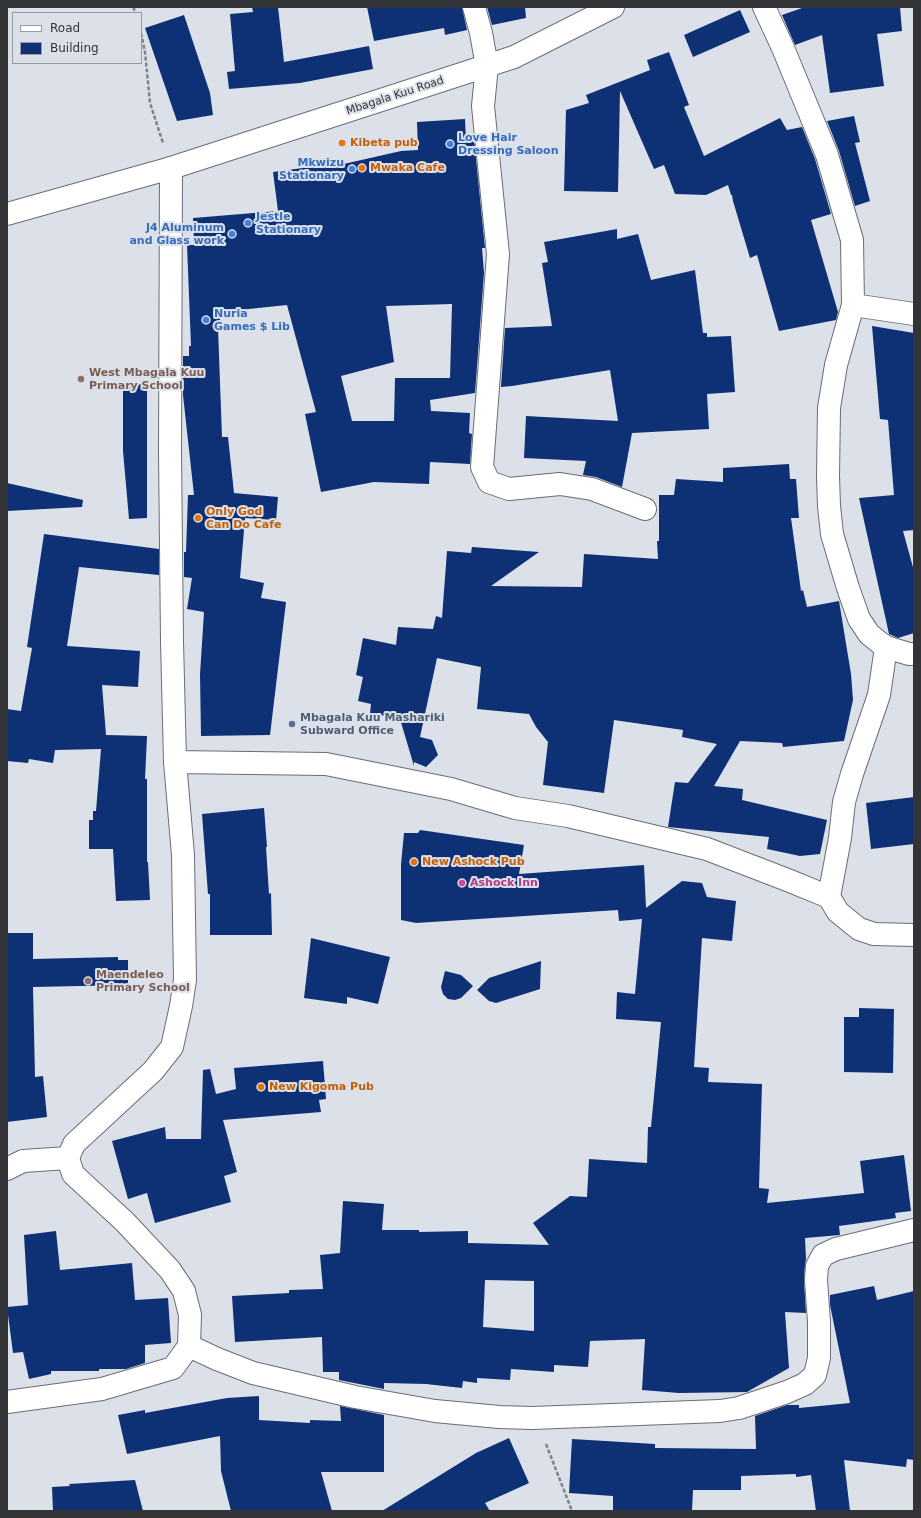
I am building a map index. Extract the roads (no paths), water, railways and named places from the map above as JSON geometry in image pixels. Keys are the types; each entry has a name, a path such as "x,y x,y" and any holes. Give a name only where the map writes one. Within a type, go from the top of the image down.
{"street":[{"path":"474,7 482,33 487,66 483,106 498,254 482,467 489,482 509,489 560,484 568,485 592,489 645,509"},
{"name":"Mbagala Kuu Road","path":"7,214 171,168 514,57 612,7"},
{"path":"764,7 783,48 832,169 852,240 853,305 836,365 829,408 828,476 832,534 859,619 869,634 880,644 886,647 909,654 914,654"},
{"path":"7,1402 102,1389 172,1368 189,1346 190,1315 184,1291 170,1270 125,1222 73,1174 68,1158 74,1144 153,1071 172,1048 185,980 184,856 175,762 172,641 170,468 171,168"},
{"path":"853,305 914,314"},
{"path":"829,897 840,838 844,802 879,695 886,647"},
{"path":"175,762 326,764 451,789 515,808 568,816 707,849 829,897 838,912 858,929 874,934 914,935"},
{"path":"7,1169 23,1161 68,1158"},
{"path":"189,1346 253,1373 356,1397 435,1411 498,1417 532,1418 720,1412 739,1408 787,1392 805,1384 815,1375 819,1358 819,1322 816,1280 818,1266 823,1255 836,1249 914,1230"}],"place":[{"name":"Kibeta pub","path":"342,143"},
{"name":"Love Hair Dressing Saloon","path":"450,144"},
{"name":"Mwaka Cafe","path":"362,168"},
{"name":"Mkwizu Stationary","path":"352,169"},
{"name":"Jestle Stationary","path":"248,223"},
{"name":"J4 Aluminum and Glass work","path":"232,234"},
{"name":"Nuria Games $ Lib","path":"206,320"},
{"name":"West Mbagala Kuu Primary School","path":"81,379"},
{"name":"Only God Can Do Cafe","path":"198,518"},
{"name":"Mbagala Kuu Mashariki Subward Office","path":"292,724"},
{"name":"New Ashock Pub","path":"414,862"},
{"name":"Ashock Inn","path":"462,883"},
{"name":"Maendeleo Primary School","path":"88,981"},
{"name":"New Kigoma Pub","path":"261,1087"}]}
